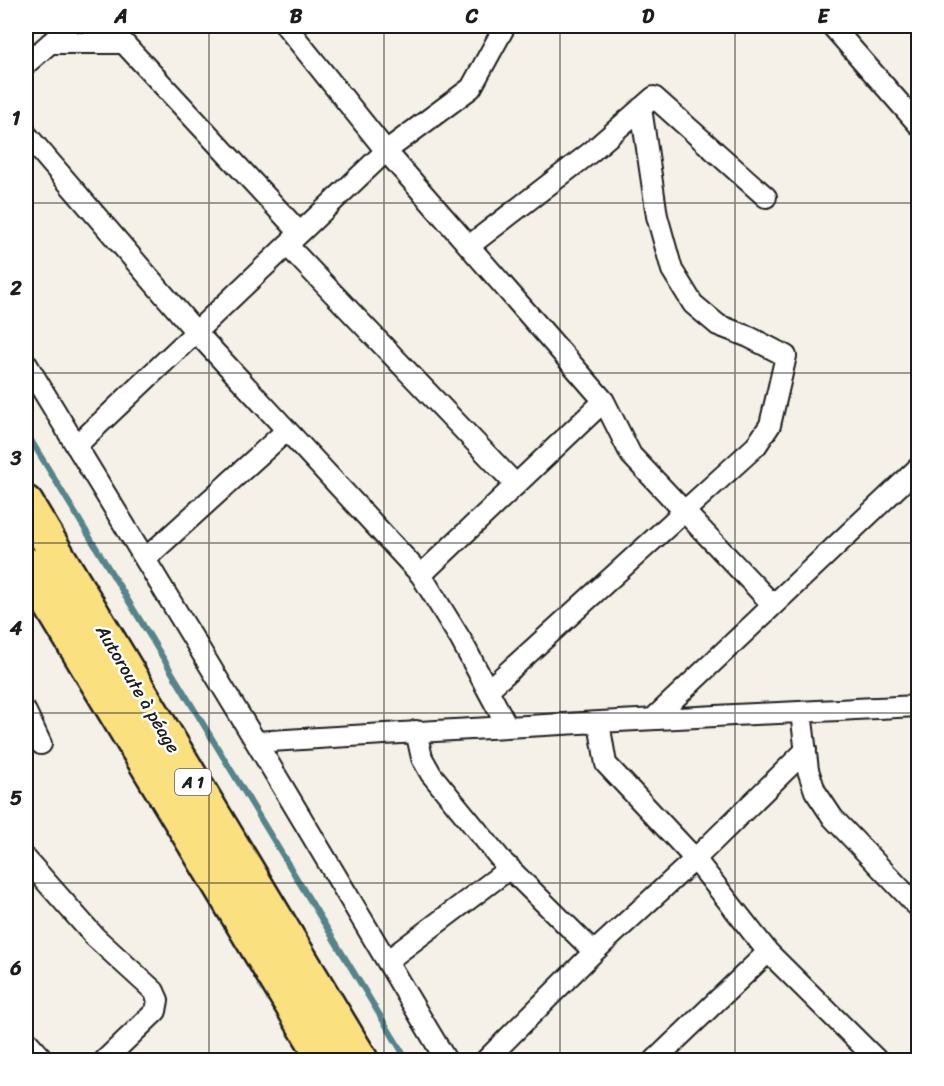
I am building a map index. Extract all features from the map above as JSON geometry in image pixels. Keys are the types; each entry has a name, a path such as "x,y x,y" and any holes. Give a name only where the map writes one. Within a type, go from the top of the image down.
{"highway":[{"name":"Autoroute à péage","path":"26,503 361,1060"},
{"name":"A 1","path":"26,564 325,1060"}],"street":[{"path":"26,64 70,26"},
{"path":"108,26 293,239 516,485"},
{"path":"286,26 386,151 604,401 631,455 773,605"},
{"path":"76,446 386,151 471,88 506,26"},
{"path":"839,28 918,124"},
{"path":"50,43 123,43"},
{"path":"469,246 591,152 654,97 766,197"},
{"path":"488,690 756,447 770,425 786,356 718,325 693,304 672,270 657,216 641,108"},
{"path":"26,134 196,332 421,575 461,640 507,726"},
{"path":"26,363 446,1060"},
{"path":"421,575 604,401"},
{"path":"145,559 287,430"},
{"path":"654,718 918,468"},
{"path":"256,742 654,718 918,706"},
{"path":"26,712 41,744"},
{"path":"801,712 808,770 815,791 833,818 918,907"},
{"path":"599,723 606,764 695,859 768,952 877,1060"},
{"path":"416,731 422,758 431,774 510,868 594,952"},
{"path":"486,1060 594,952 695,859 806,750"},
{"path":"26,859 95,937 154,991 158,1000 156,1011 105,1060"},
{"path":"387,961 510,868"},
{"path":"655,1060 768,952"},
{"path":"26,1040 45,1060"}],"waterway":[{"path":"26,432 407,1060"}]}
